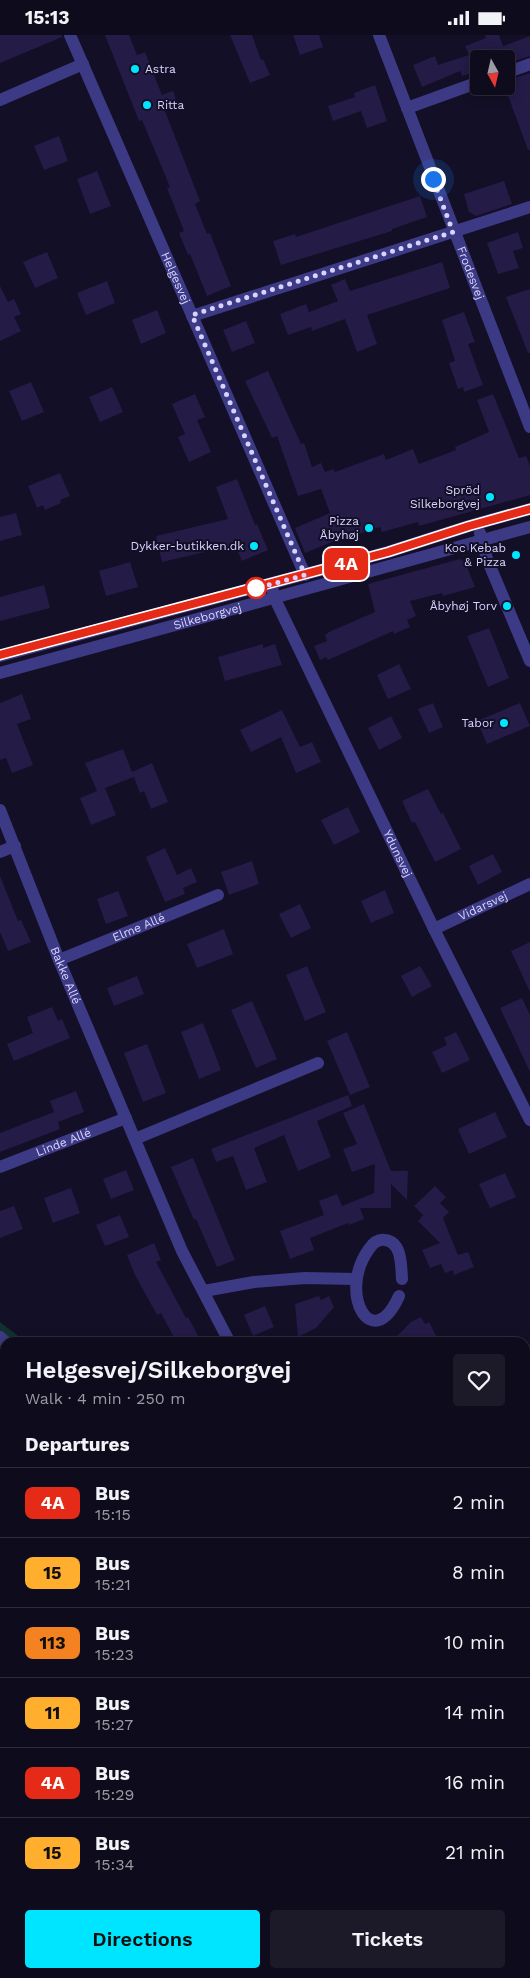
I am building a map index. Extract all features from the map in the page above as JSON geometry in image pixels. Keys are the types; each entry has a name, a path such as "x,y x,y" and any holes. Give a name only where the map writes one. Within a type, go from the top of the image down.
{"street":[{"name":"Helgesvej","path":"70,35 305,575"},
{"name":"Frodesvej","path":"379,35 453,232 530,427"},
{"path":"515,70 530,64"},
{"path":"0,100 83,65"},
{"path":"407,108 470,85"},
{"path":"192,315 530,207"},
{"name":"Silkeborgvej","path":"0,655 305,575 530,509"},
{"path":"477,523 487,559 530,661"},
{"name":"Silkeborgvej","path":"0,673 275,599 530,527"},
{"name":"Ydunsvej","path":"271,584 275,599 434,929 530,1120"},
{"name":"Bakke Allé","path":"0,810 59,960 182,1251 227,1337"},
{"path":"0,852 15,846"},
{"name":"Vidarsvej","path":"434,929 530,884"},
{"name":"Elme Allé","path":"59,960 218,895"},
{"path":"135,1139 318,1063"},
{"name":"Linde Allé","path":"0,1167 126,1118"},
{"path":"399,1296 393,1308 382,1319 366,1318 360,1312 356,1279 360,1263 374,1242 382,1239 390,1241 396,1247 402,1279"},
{"path":"204,1291 254,1282 305,1278 356,1279"}],"green space":[{"path":"0,1322 20,1337 0,1337"}],"building":[{"path":"0,35 62,35 62,37 0,63"},
{"path":"105,35 129,35 137,55 145,52 162,95 173,91 178,106 165,111 200,201 195,204 207,234 210,233 231,286 207,296 190,254 188,255 179,233 184,231 167,188 170,187 142,120 139,121"},
{"path":"230,35 252,35 261,60 263,59 270,75 250,83"},
{"path":"293,35 319,35 323,47 300,55"},
{"path":"485,35 499,35 503,46 530,36 530,56 515,61 515,50 470,50 470,74 462,76 460,71 422,87 413,65 435,56 438,65 469,55 465,46 486,38"},
{"path":"530,73 530,150 528,150 508,95 515,95 515,78"},
{"path":"375,85 387,121 367,128 361,111 333,121 328,106 355,97 354,93"},
{"path":"59,136 68,161 44,170 34,146"},
{"path":"97,171 111,206 90,214 77,179"},
{"path":"504,181 512,204 476,216 469,212 464,194"},
{"path":"420,196 427,217 392,229 392,231 281,265 273,241 295,234 296,237"},
{"path":"518,232 523,248 513,251 519,268 498,274 487,243"},
{"path":"47,252 58,278 35,288 23,262"},
{"path":"442,262 450,288 367,315 377,344 357,352 345,319 312,331 311,327 288,335 280,314 306,304 309,312 338,301 331,285 345,279 350,291"},
{"path":"107,281 115,303 86,315 77,293"},
{"path":"0,286 8,302 14,299 21,314 14,317 21,331 0,341"},
{"path":"530,289 530,353 528,353 506,297"},
{"path":"157,310 166,333 141,344 132,320"},
{"path":"464,312 475,342 468,344 483,385 464,392 463,387 458,389 449,363 455,361 442,320"},
{"path":"246,321 255,343 232,352 223,330"},
{"path":"268,371 301,444 304,443 312,467 321,463 325,472 333,469 335,472 384,454 386,460 413,449 419,464 456,450 455,447 489,432 477,400 493,394 519,458 526,456 530,466 530,495 419,526 418,522 382,532 380,527 352,536 351,534 305,553 295,528 330,513 321,489 298,496 277,436 272,438 245,381"},
{"path":"31,382 44,412 22,421 9,391"},
{"path":"112,387 123,412 100,422 89,397"},
{"path":"195,394 205,417 197,420 211,452 189,462 178,437 185,434 172,404"},
{"path":"60,473 70,496 60,500 61,503 45,510 43,505 37,508 28,486"},
{"path":"237,479 255,525 257,524 268,550 242,561 235,545 162,562 156,536 228,519 216,487"},
{"path":"16,513 22,535 0,541 0,517"},
{"path":"460,559 465,562 475,587 443,596 442,593 410,601 416,616 407,620 410,627 394,634 393,631 328,660 326,657 320,660 314,646 327,641 325,635 375,612 368,584"},
{"path":"130,562 138,587 106,596 99,571"},
{"path":"44,585 50,608 0,621 0,597"},
{"path":"489,628 509,678 488,687 467,636"},
{"path":"263,644 263,648 275,644 282,665 225,681 218,657"},
{"path":"399,664 411,689 388,699 377,675"},
{"path":"22,694 31,719 17,724 33,765 12,773 6,758 0,760 0,703"},
{"path":"433,703 443,727 429,733 418,709"},
{"name":"Tabor","path":"520,703 530,726 487,744 477,721"},
{"path":"282,710 300,747 312,742 321,762 296,773 281,737 251,752 240,730"},
{"path":"391,716 402,738 379,750 368,728"},
{"path":"123,749 134,777 105,788 116,815 91,825 80,798 97,791 85,763"},
{"path":"152,763 168,802 151,809 144,791 140,793 132,772"},
{"path":"428,789 441,814 443,813 461,849 435,862 415,822 412,823 402,801"},
{"path":"348,807 360,832 334,845 321,820"},
{"path":"165,848 177,875 191,868 197,882 183,888 185,894 165,902 146,857"},
{"path":"493,854 502,872 478,885 469,866"},
{"path":"252,861 259,884 229,895 221,872"},
{"path":"0,876 18,921 21,920 31,942 8,951 0,932"},
{"path":"385,890 394,913 371,923 361,901"},
{"path":"118,891 128,916 106,924 97,899"},
{"path":"300,904 311,928 291,938 279,914"},
{"path":"224,929 233,954 197,968 187,944"},
{"path":"530,942 530,992 511,951"},
{"path":"307,966 326,1012 305,1021 286,975"},
{"path":"420,966 432,986 412,997 401,976"},
{"path":"137,976 144,994 114,1006 107,988"},
{"path":"522,998 530,1015 530,1072 500,1008"},
{"path":"252,1001 277,1059 256,1068 231,1010"},
{"path":"52,1007 58,1021 62,1019 70,1038 14,1061 7,1044 33,1033 27,1017"},
{"path":"203,1023 221,1070 199,1079 181,1032"},
{"path":"347,1032 370,1087 350,1095 327,1041"},
{"path":"456,1032 470,1060 442,1073 432,1052 447,1045 444,1038"},
{"path":"147,1044 166,1093 143,1102 124,1053"},
{"path":"76,1091 84,1112 58,1122 60,1129 0,1152 0,1133 54,1112 50,1101"},
{"path":"348,1095 352,1106 317,1121 331,1157 298,1171 284,1135 254,1148 267,1182 246,1190 233,1156 216,1162 211,1149"},
{"path":"364,1104 391,1171 408,1171 407,1200 391,1184 391,1208 360,1208 364,1219 349,1225 348,1223 310,1238 314,1250 290,1259 280,1231 324,1215 319,1201 337,1194 342,1206 374,1193 375,1164 352,1172 343,1149 357,1144 343,1113"},
{"path":"495,1112 507,1137 469,1154 458,1129"},
{"path":"193,1158 235,1260 217,1267 171,1167"},
{"path":"126,1170 134,1190 111,1199 103,1179"},
{"path":"505,1173 516,1197 490,1208 479,1184"},
{"path":"435,1186 446,1197 440,1203 449,1212 443,1218 458,1255 468,1252 474,1267 454,1275 453,1270 445,1273 441,1264 430,1268 422,1250 440,1243 418,1221 423,1215 414,1206"},
{"path":"71,1188 80,1213 53,1223 44,1198"},
{"path":"14,1206 23,1229 0,1238 0,1211"},
{"path":"120,1215 129,1237 105,1246 96,1225"},
{"path":"154,1243 161,1260 156,1262 186,1318 188,1317 199,1337 174,1337 161,1313 157,1315 135,1275 127,1255"},
{"path":"319,1296 321,1300 329,1296 334,1307 316,1328 298,1337 295,1304"},
{"path":"265,1306 274,1327 253,1336 244,1315"},
{"path":"421,1317 425,1324 429,1322 437,1337 396,1337 411,1322"}],"bus line":[{"name":"4A","path":"0,655 388,552 530,509"}],"place":[{"name":"Astra","path":"135,69"},
{"name":"Ritta","path":"147,105"},
{"name":"Spröd Silkeborgvej","path":"490,497"},
{"name":"Pizza Åbyhøj","path":"369,528"},
{"name":"Dykker-butikken.dk","path":"254,546"},
{"name":"Koc Kebab & Pizza","path":"516,555"},
{"name":"Åbyhøj Torv","path":"507,606"},
{"name":"Tabor","path":"504,723"}],"route":[{"path":"256,588 254,589 305,575 192,315 453,232 433,179"}]}
